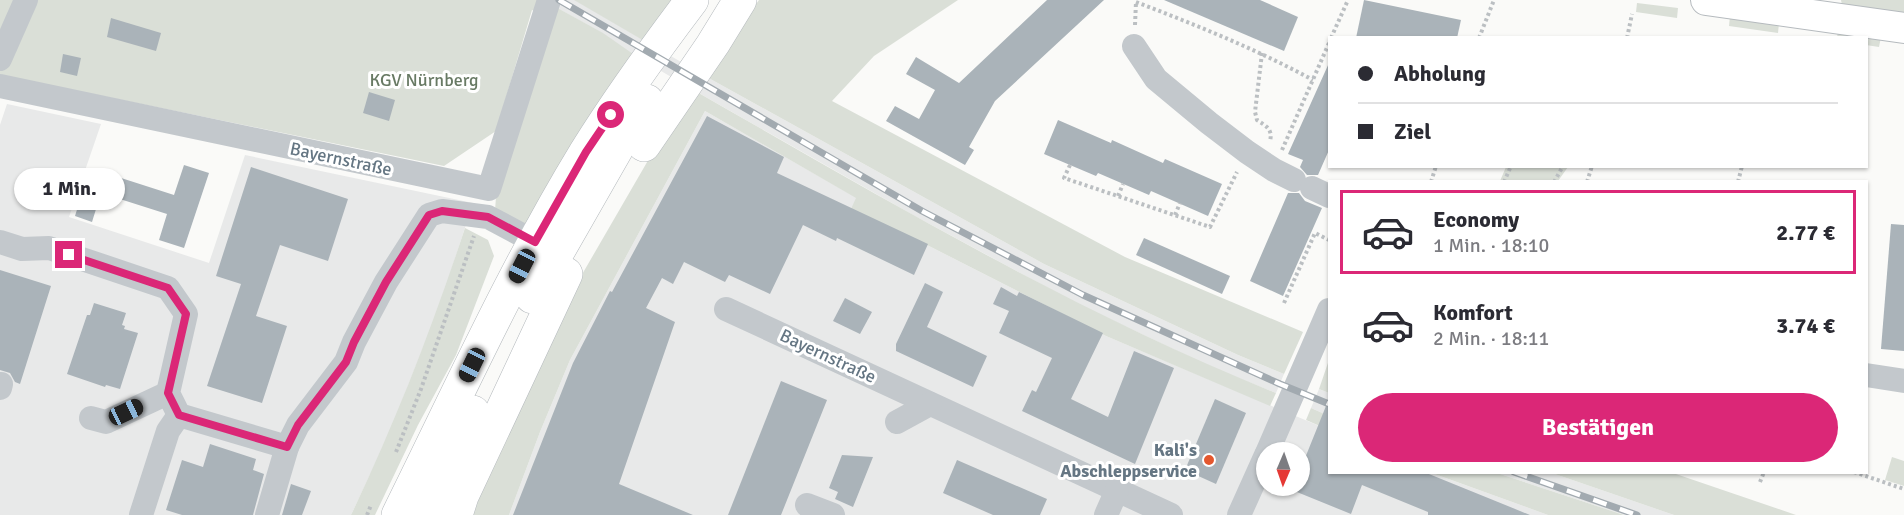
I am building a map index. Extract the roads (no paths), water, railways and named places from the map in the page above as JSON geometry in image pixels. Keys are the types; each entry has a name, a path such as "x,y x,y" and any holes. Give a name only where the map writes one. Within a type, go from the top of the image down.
{"highway":[{"path":"385,510 586,152 659,44 692,0"},
{"path":"428,515 493,370 545,272 624,136 715,0"},
{"path":"456,515 462,496 558,289 616,186 709,50 740,0"}],"main road":[{"path":"1706,0 1836,9 1904,27"}],"street":[{"path":"0,58 26,0"},
{"name":"Bayernstraße","path":"0,86 489,189 549,0"},
{"path":"1134,46 1156,79 1255,158 1312,188"},
{"path":"267,515 287,447 298,425 346,362 386,282 429,215 442,211 488,217 535,242"},
{"path":"0,242 22,249 49,248 168,288 186,314 168,393 179,415 287,447"},
{"name":"Bayernstraße","path":"726,309 1171,515"},
{"path":"1271,442 1328,312"},
{"path":"1868,375 1904,381"},
{"path":"92,418 105,422 168,393"},
{"path":"897,422 930,404"},
{"path":"141,515 168,431 179,415"},
{"path":"1239,515 1256,477"},
{"path":"1106,515 1117,490"},
{"path":"807,505 833,515"}],"railway":[{"path":"559,0 922,211 1083,295 1328,404"},
{"path":"1520,474 1637,515"}],"place":[{"name":"Kali's Abschleppservice","path":"1209,460"}],"park label":[{"name":"KGV Nürnberg","path":"424,80"}]}
